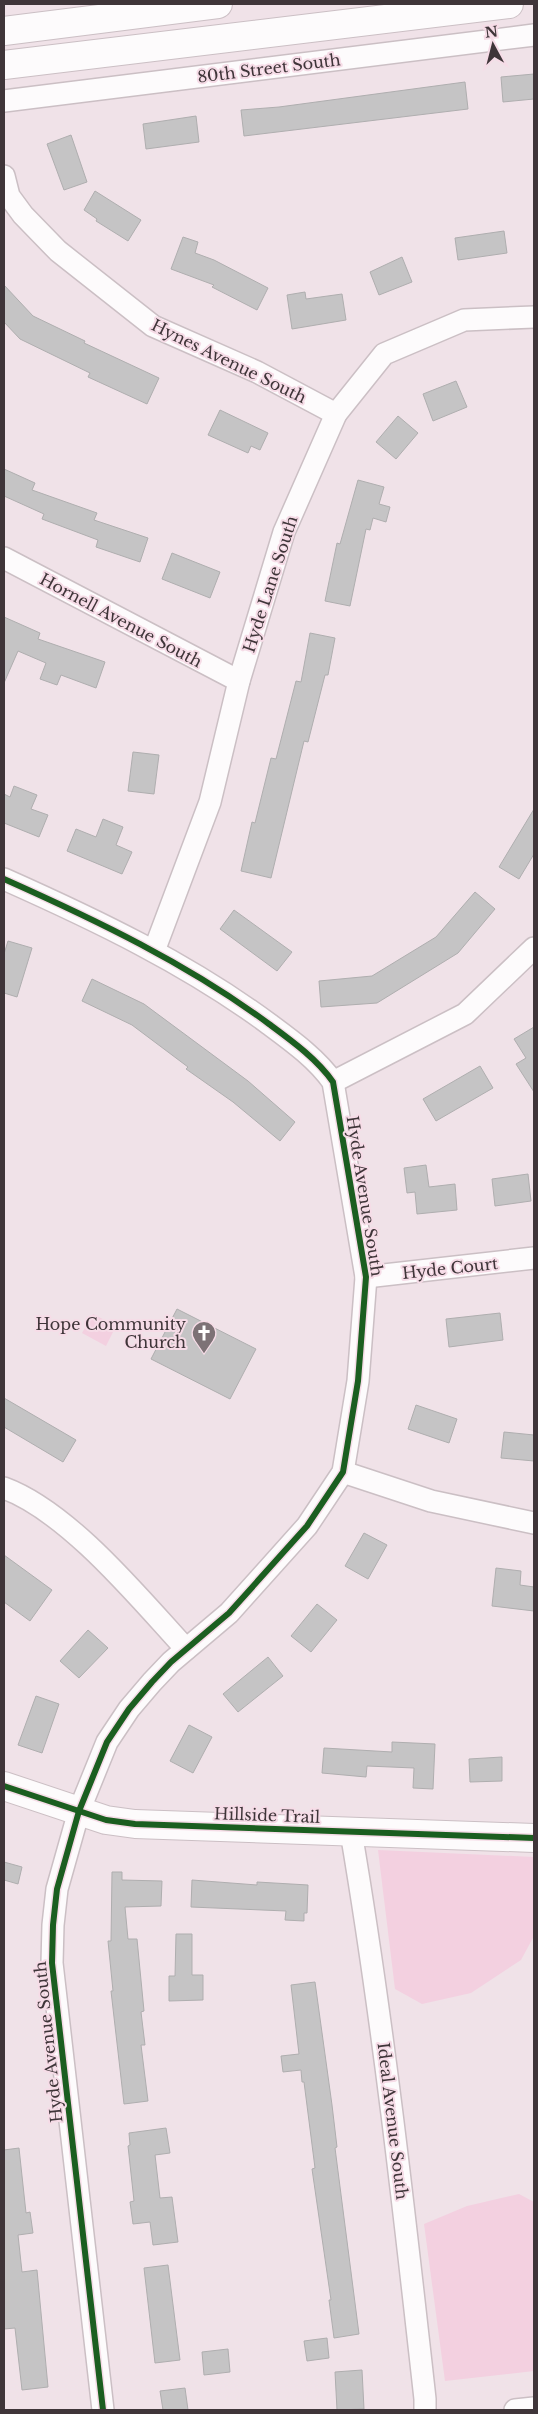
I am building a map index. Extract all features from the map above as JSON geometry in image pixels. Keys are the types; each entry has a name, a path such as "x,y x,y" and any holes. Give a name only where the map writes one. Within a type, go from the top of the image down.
{"main road":[{"path":"4,32 218,4"},
{"path":"4,65 509,4"},
{"name":"Hillside Trail","path":"4,1786 106,1820 135,1824 534,1838"}],"street":[{"name":"80th Street South","path":"4,101 534,35"},
{"name":"Hynes Avenue South","path":"4,176 10,196 23,215 58,251 152,326 257,372 336,414"},
{"name":"Hyde Lane South","path":"154,951 210,802 239,681 284,532 336,414 384,354 464,320 534,317"},
{"name":"Hornell Avenue South","path":"4,558 239,681"},
{"path":"4,879 72,909 154,951 239,1002 291,1040 325,1070 333,1082 465,1014 534,948"},
{"name":"Hyde Avenue South","path":"103,2410 52,1963 53,1925 57,1888 79,1811 107,1742 129,1709 171,1662 229,1613 307,1526 343,1472 358,1381 366,1277 333,1082"},
{"name":"Hyde Court","path":"366,1277 534,1258"},
{"path":"343,1472 430,1501 534,1523"},
{"path":"4,1488 17,1493 54,1517 104,1561 186,1649"},
{"name":"Ideal Avenue South","path":"351,1832 370,1942 396,2144 425,2410"},
{"path":"515,2410 534,2408"}],"shaded area":[{"path":"93,1314 116,1326 106,1346 82,1333"},
{"path":"378,1850 534,1857 534,1936 521,1960 471,1993 422,2004 395,1989"},
{"path":"519,2194 534,2202 534,2371 445,2381 424,2224 467,2206"}],"building":[{"path":"534,74 534,99 503,102 501,77"},
{"path":"465,82 468,109 244,136 241,110 279,107"},
{"path":"196,116 199,142 146,149 143,124"},
{"path":"71,135 87,182 64,190 47,144"},
{"path":"95,191 141,220 128,241 96,221 97,219 84,210"},
{"path":"504,231 507,253 458,260 455,238"},
{"path":"183,237 198,242 195,253 214,260 268,288 257,310 212,287 214,285 171,269"},
{"path":"402,257 412,282 379,295 370,272"},
{"path":"4,285 33,316 85,341 84,343 159,378 147,404 88,377 90,373 20,339 4,322"},
{"path":"305,292 306,299 342,294 346,320 292,329 287,295"},
{"path":"456,381 467,407 433,421 423,394"},
{"path":"220,410 268,433 260,450 251,446 248,453 208,435"},
{"path":"398,416 418,433 396,459 376,442"},
{"path":"4,469 35,483 32,490 97,513 94,520 148,538 140,562 96,547 98,540 42,519 44,514 4,496"},
{"path":"358,480 384,487 379,504 390,507 386,522 373,518 370,530 366,529 350,606 325,601 337,543 340,544"},
{"path":"172,553 220,572 210,598 162,579"},
{"path":"4,617 40,633 38,639 105,662 96,688 61,675 57,685 40,679 46,663 18,651 4,683"},
{"path":"310,633 335,638 328,675 325,675 308,742 304,741 271,878 241,871 252,822 255,823 271,758 276,759 296,681 301,682"},
{"path":"133,752 159,755 154,794 128,791"},
{"path":"14,786 37,795 31,809 48,815 39,837 4,823 4,794 10,797"},
{"path":"534,809 534,854 519,879 499,867"},
{"path":"103,819 123,827 116,845 132,852 122,874 67,851 76,829 96,837"},
{"path":"475,892 495,909 458,953 377,1003 321,1007 319,981 372,976 436,937"},
{"path":"234,910 292,952 277,971 220,929"},
{"path":"8,941 32,948 17,997 4,993 4,954"},
{"path":"92,979 144,1004 248,1081 295,1122 280,1141 233,1102 186,1069 188,1067 132,1025 82,1001"},
{"path":"534,1027 534,1092 516,1064 526,1058 514,1039"},
{"path":"480,1066 493,1088 436,1121 423,1099"},
{"path":"426,1165 429,1187 455,1184 457,1210 417,1214 415,1192 407,1193 404,1168"},
{"path":"528,1174 531,1201 495,1206 492,1179"},
{"name":"Hope Community Church","path":"177,1309 256,1349 230,1399 151,1359"},
{"path":"500,1313 503,1340 449,1347 446,1319"},
{"path":"4,1398 76,1440 63,1462 4,1427"},
{"path":"416,1405 457,1419 449,1443 408,1429"},
{"path":"504,1432 534,1435 534,1461 501,1458"},
{"path":"364,1533 387,1545 368,1579 345,1566"},
{"path":"4,1555 52,1590 30,1621 4,1602"},
{"path":"496,1568 521,1571 520,1585 534,1587 534,1611 492,1606"},
{"path":"317,1604 337,1620 311,1652 291,1636"},
{"path":"88,1630 108,1648 79,1678 60,1661"},
{"path":"268,1657 283,1676 238,1712 223,1694"},
{"path":"36,1696 59,1704 42,1753 18,1745"},
{"path":"189,1725 212,1737 193,1773 170,1761"},
{"path":"392,1742 435,1744 433,1789 413,1788 414,1768 367,1766 366,1777 322,1773 324,1748 392,1752"},
{"path":"502,1757 502,1781 470,1782 469,1759"},
{"path":"4,1862 22,1867 18,1884 4,1880"},
{"path":"112,1872 122,1872 122,1880 162,1881 161,1906 125,1907 128,1939 137,1939 144,2011 141,2012 145,2045 141,2045 148,2101 124,2104 111,1991 113,1991 108,1941 111,1941"},
{"path":"192,1880 257,1885 257,1882 308,1885 307,1913 304,1913 304,1921 285,1920 286,1911 191,1907"},
{"path":"176,1934 192,1934 192,1975 203,1975 203,2000 169,2001 169,1976 175,1976"},
{"path":"315,1982 332,2105 337,2147 335,2148 359,2334 334,2338 329,2300 331,2300 312,2169 315,2168 304,2082 302,2082 301,2070 283,2072 281,2056 299,2054 291,1985"},
{"path":"166,2128 170,2153 155,2155 160,2198 172,2197 178,2242 153,2245 150,2222 133,2224 130,2202 134,2201 128,2146 130,2145 129,2133"},
{"path":"19,2148 26,2213 30,2212 33,2233 18,2235 22,2272 37,2270 48,2387 22,2390 15,2328 4,2329 4,2150"},
{"path":"168,2265 180,2360 155,2363 144,2268"},
{"path":"327,2338 329,2358 307,2361 304,2341"},
{"path":"228,2349 230,2372 204,2375 202,2352"},
{"path":"362,2370 364,2409 337,2410 335,2372"},
{"path":"185,2388 188,2410 163,2410 160,2391"}],"cycle path":[{"path":"4,879 141,944 206,982 278,1030 304,1051 327,1074 333,1082 366,1277 358,1381 343,1472 307,1526 229,1613 171,1662 129,1709 107,1742 79,1811 57,1889 53,1925 52,1963 103,2410"},
{"path":"4,1786 106,1820 135,1824 534,1838"}],"place":[{"name":"Hope Community Church","path":"204,1354"}]}
